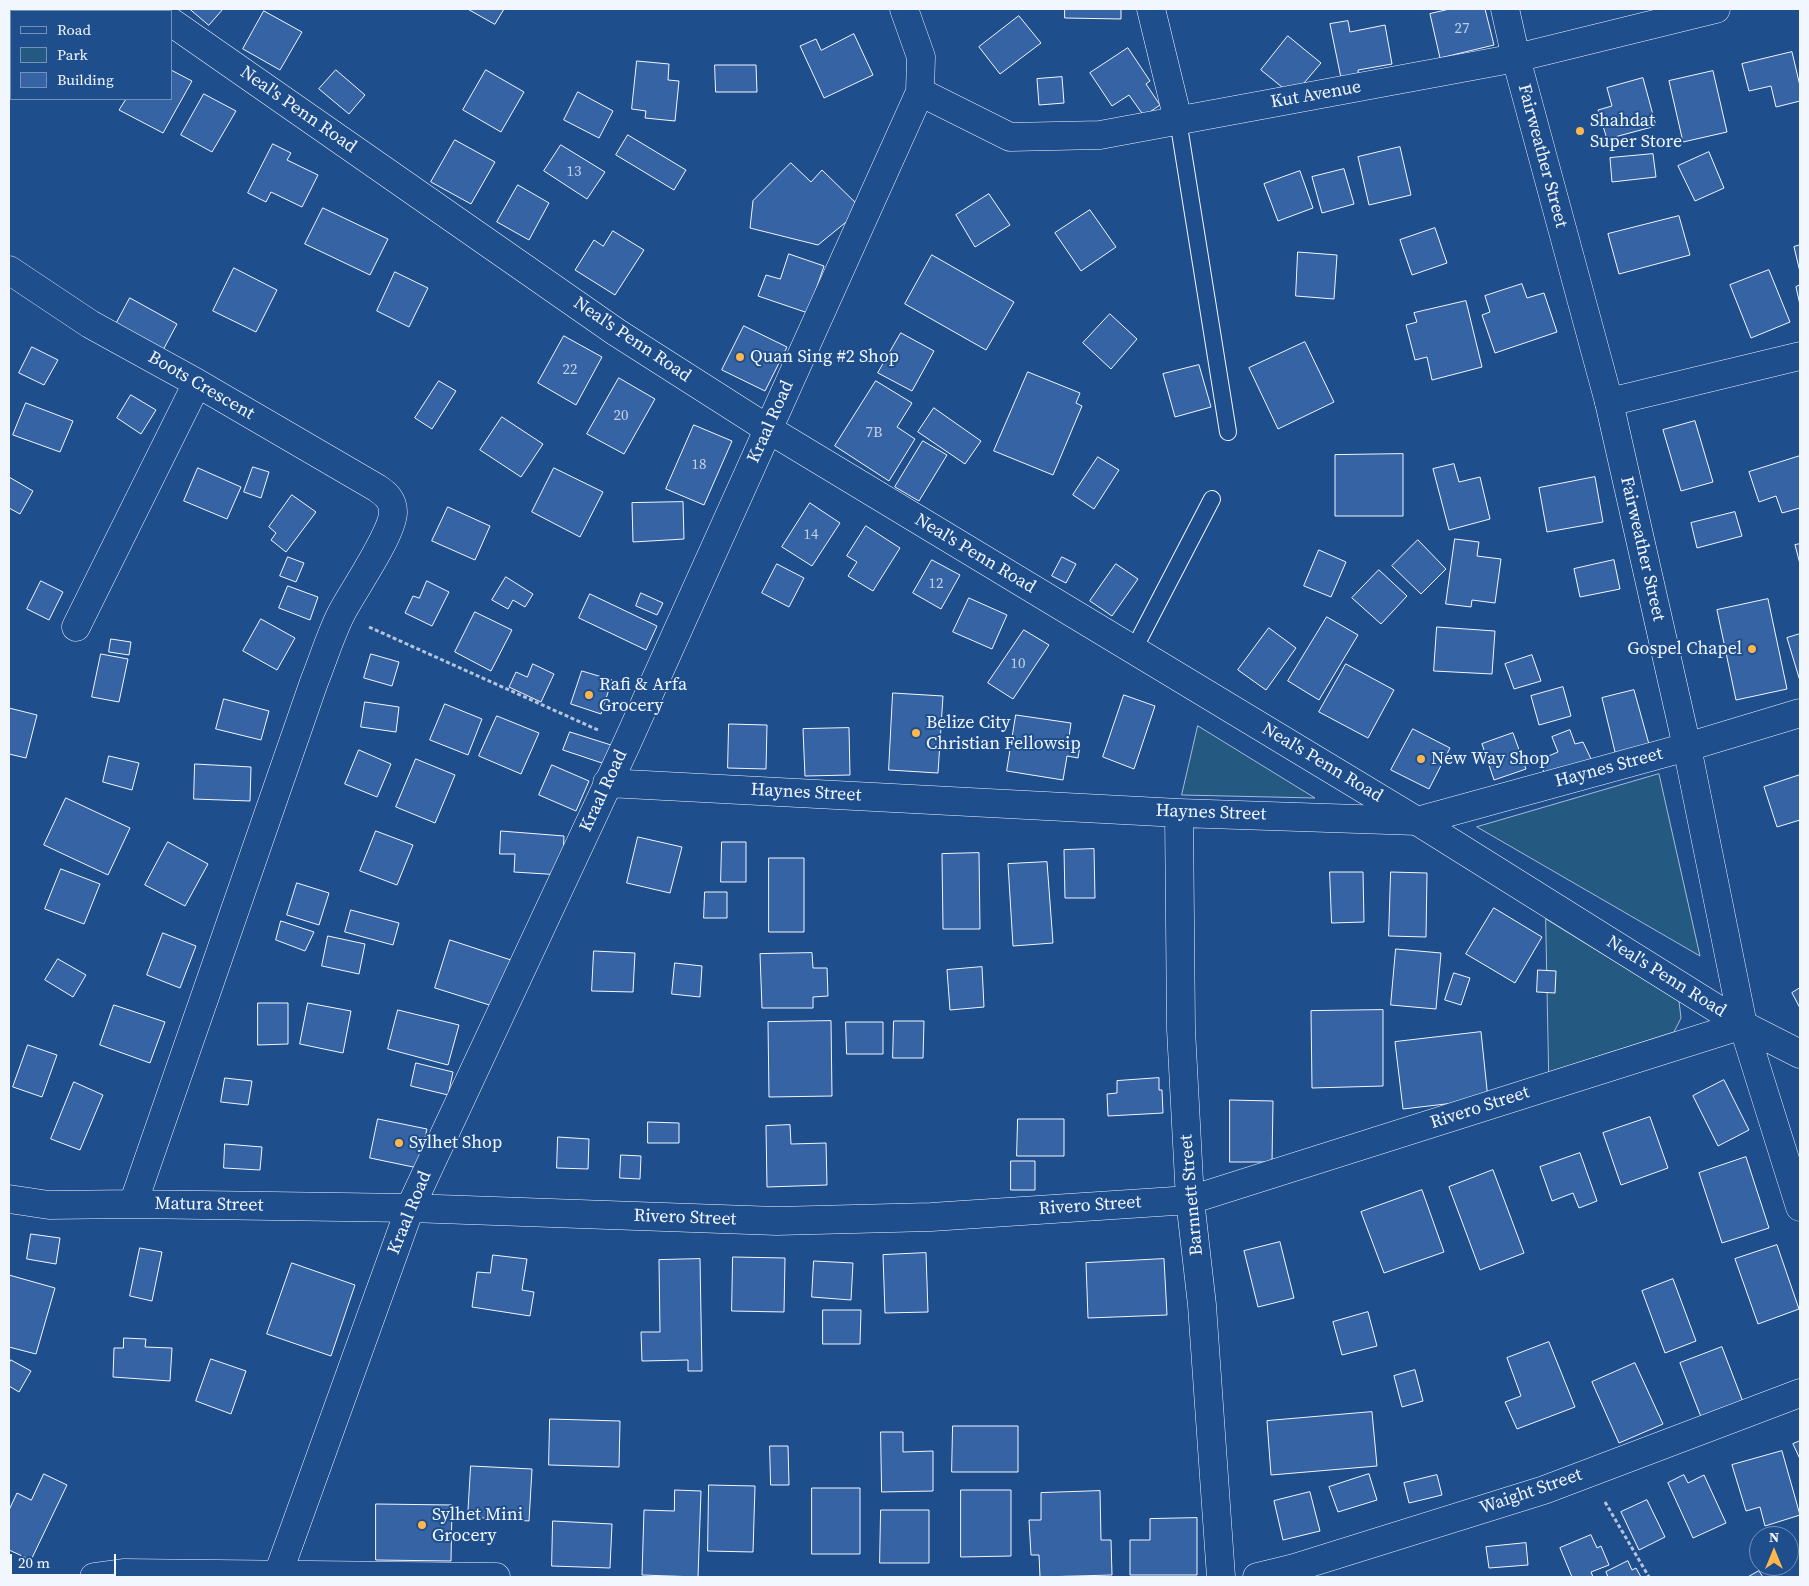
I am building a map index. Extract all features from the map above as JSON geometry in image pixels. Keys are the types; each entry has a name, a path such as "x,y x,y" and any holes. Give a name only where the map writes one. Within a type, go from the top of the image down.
{"street":[{"name":"Kraal Road","path":"277,1576 410,1208 626,743 920,92 921,57 904,9"},
{"path":"1151,9 1178,120"},
{"name":"Fairweather Street","path":"1505,9 1516,58 1609,402 1687,747 1743,1025 1800,1207"},
{"name":"Kut Avenue","path":"920,92 1010,137 1100,135 1516,58 1716,9"},
{"name":"Neal's Penn Road","path":"172,23 616,332 768,429 1417,821 1743,1025 1798,1051"},
{"name":"Boots Crescent","path":"9,270 90,324 197,383 377,488 392,502 393,514 388,530 341,615"},
{"path":"1609,402 1800,356"},
{"path":"76,627 197,383"},
{"path":"133,1204 314,682 341,615"},
{"name":"Haynes Street","path":"607,783 1179,812 1417,821 1687,747 1800,713"},
{"name":"Barnnett Street","path":"1179,812 1181,1030 1190,1200 1202,1305 1221,1577"},
{"name":"Rivero Street","path":"410,1208 777,1221 931,1216 1190,1200 1743,1025"},
{"name":"Matura Street","path":"9,1199 49,1205 133,1204 410,1208"},
{"name":"Waight Street","path":"1257,1577 1294,1568 1507,1502 1800,1393"},
{"path":"94,1577 123,1573 496,1577"}],"lane":[{"path":"1178,120 1228,432"},
{"path":"1134,650 1212,499"}],"path":[{"path":"341,615 626,743"},
{"path":"1588,1473 1649,1577"}],"green space":[{"path":"1198,726 1315,798 1182,795"},
{"path":"1659,774 1700,956 1477,827"},
{"path":"1546,919 1679,1001 1681,1018 1674,1032 1549,1072"}],"building":[{"path":"9,9 48,9 10,10 9,47"},
{"path":"84,9 86,10 57,10"},
{"path":"190,9 223,9 209,25"},
{"path":"468,9 504,9 495,24"},
{"path":"1065,9 1121,9 1121,19 1065,18"},
{"path":"1450,9 1485,9 1494,45 1440,58 1430,14"},
{"path":"264,11 302,32 280,70 243,49"},
{"path":"1019,16 1041,43 1000,74 979,47"},
{"path":"1348,21 1350,32 1385,25 1392,64 1358,70 1359,80 1342,83 1330,24"},
{"path":"854,34 873,75 824,98 800,46 816,39 821,50"},
{"path":"1288,36 1321,63 1293,96 1261,70"},
{"path":"1128,48 1150,81 1146,84 1160,105 1144,116 1129,95 1112,106 1090,73"},
{"path":"1792,52 1800,86 1800,101 1776,107 1771,86 1749,91 1742,64"},
{"path":"637,61 669,64 668,80 679,81 675,121 645,118 646,111 632,109"},
{"path":"715,65 756,65 757,92 716,92"},
{"path":"336,70 365,95 349,114 319,89"},
{"path":"486,70 524,92 501,132 463,110"},
{"path":"172,71 192,81 163,133 119,110 125,100 172,100"},
{"path":"1713,71 1727,132 1683,142 1669,81"},
{"path":"1062,77 1064,103 1039,105 1037,79"},
{"path":"1643,78 1656,126 1607,139 1598,110 1612,106 1607,88"},
{"path":"578,92 613,111 599,138 564,120"},
{"path":"204,94 236,111 212,152 181,135"},
{"path":"628,135 686,170 674,190 616,155"},
{"path":"455,140 495,162 471,204 431,182"},
{"path":"273,144 291,153 287,160 318,175 302,207 271,192 266,202 248,193"},
{"path":"561,145 605,172 587,199 544,171"},
{"path":"1400,147 1411,195 1369,205 1358,157"},
{"path":"1709,152 1724,188 1695,201 1678,166"},
{"path":"1653,154 1656,177 1612,182 1610,158"},
{"path":"791,163 811,182 822,170 862,209 818,245 750,228 753,201"},
{"path":"1344,169 1354,204 1322,213 1312,177"},
{"path":"1300,171 1313,208 1278,221 1264,184"},
{"path":"518,185 549,203 529,240 497,222"},
{"path":"989,194 1010,225 975,247 956,215"},
{"path":"323,208 388,239 370,275 305,244"},
{"path":"1090,210 1116,247 1081,271 1055,233"},
{"path":"1679,216 1690,255 1619,274 1608,234"},
{"path":"1435,228 1447,263 1412,275 1400,240"},
{"path":"613,231 644,250 615,295 575,270 594,240 603,246"},
{"path":"1800,245 1800,272 1794,247"},
{"path":"1298,252 1337,255 1334,299 1296,296"},
{"path":"789,254 824,266 808,313 758,296 766,275 780,279"},
{"path":"932,255 1014,302 986,350 905,304"},
{"path":"234,268 277,290 256,332 213,311"},
{"path":"1769,270 1790,322 1751,338 1730,285"},
{"path":"395,272 428,288 409,327 377,311"},
{"path":"1522,284 1527,298 1544,293 1557,332 1495,353 1482,315 1490,312 1485,296"},
{"path":"1800,285 1800,305 1796,287"},
{"path":"130,298 177,324 162,352 115,326"},
{"path":"1466,301 1482,367 1432,380 1427,357 1415,360 1406,325 1417,322 1414,313"},
{"path":"1110,314 1137,339 1111,369 1083,343"},
{"path":"744,326 787,347 765,391 722,370"},
{"path":"901,333 934,351 912,391 878,373"},
{"path":"564,336 602,357 576,405 538,383"},
{"path":"1305,342 1334,402 1278,429 1249,368"},
{"path":"32,347 58,360 44,385 19,373"},
{"path":"1199,365 1211,407 1175,417 1163,374"},
{"path":"1028,372 1080,393 1076,403 1082,406 1053,475 994,451"},
{"path":"619,378 655,399 624,454 587,434"},
{"path":"439,381 456,391 432,429 415,418"},
{"path":"876,381 912,403 897,427 915,439 889,481 835,446"},
{"path":"131,395 156,410 141,434 117,418"},
{"path":"26,403 73,421 60,452 13,435"},
{"path":"934,408 981,441 965,464 918,432"},
{"path":"502,417 543,444 521,477 480,450"},
{"path":"1695,421 1713,482 1681,491 1663,430"},
{"path":"694,425 732,441 704,505 666,489"},
{"path":"923,441 947,455 919,501 895,487"},
{"path":"1403,454 1403,516 1335,516 1335,455"},
{"path":"1800,456 1800,508 1782,513 1776,496 1759,502 1749,472"},
{"path":"1098,457 1119,470 1094,509 1073,495"},
{"path":"1454,464 1459,482 1480,477 1490,519 1449,530 1433,469"},
{"path":"253,467 269,472 261,498 244,492"},
{"path":"198,468 241,487 227,519 184,501"},
{"path":"554,468 603,492 580,537 532,512"},
{"path":"9,477 33,491 20,514 9,508"},
{"path":"1595,477 1603,522 1547,532 1539,488"},
{"path":"292,495 316,512 286,552 271,540 276,533 269,527"},
{"path":"683,502 684,539 633,542 632,503"},
{"path":"810,503 840,523 812,566 782,547"},
{"path":"448,507 490,526 475,560 432,541"},
{"path":"1735,512 1742,536 1697,548 1691,523"},
{"path":"866,526 900,548 873,591 848,576 857,562 847,556"},
{"path":"1455,539 1479,542 1477,556 1501,559 1495,603 1472,600 1471,607 1446,604"},
{"path":"1418,540 1446,569 1421,594 1392,566"},
{"path":"1800,544 1800,564 1795,545"},
{"path":"1319,550 1346,562 1331,597 1304,586"},
{"path":"288,557 304,563 296,582 280,576"},
{"path":"1062,557 1076,564 1066,583 1052,576"},
{"path":"932,560 960,575 941,609 913,593"},
{"path":"1614,560 1620,589 1580,597 1574,569"},
{"path":"777,564 804,578 789,607 762,593"},
{"path":"1116,564 1138,579 1112,616 1090,601"},
{"path":"1379,570 1407,596 1381,624 1352,598"},
{"path":"506,577 533,594 525,607 513,600 508,609 492,600"},
{"path":"41,581 63,592 49,620 27,609"},
{"path":"427,581 449,592 432,626 405,613 413,596 419,598"},
{"path":"288,586 318,597 310,620 279,608"},
{"path":"641,593 663,603 657,615 636,606"},
{"path":"590,594 657,626 646,650 579,618"},
{"path":"969,598 1007,615 992,649 953,632"},
{"name":"Gospel Chapel","path":"1768,599 1787,689 1736,700 1717,610"},
{"path":"475,612 512,630 491,671 455,652"},
{"path":"1327,617 1358,635 1319,700 1288,681"},
{"path":"261,619 295,638 277,670 243,651"},
{"path":"1437,627 1495,631 1492,674 1434,671"},
{"path":"1269,628 1296,648 1266,690 1238,670"},
{"path":"1024,630 1049,645 1013,699 988,683"},
{"path":"1800,634 1800,681 1787,638"},
{"path":"111,639 131,642 129,655 109,652"},
{"path":"101,654 128,659 119,702 92,697"},
{"path":"371,654 399,662 392,686 364,678"},
{"path":"1532,655 1541,681 1514,689 1505,664"},
{"path":"533,664 554,674 541,702 509,687 516,672 527,677"},
{"path":"1346,664 1394,690 1368,738 1319,712"},
{"path":"582,671 612,680 601,714 571,704"},
{"path":"1563,687 1571,716 1539,725 1531,696"},
{"path":"1634,690 1650,748 1616,756 1602,698"},
{"name":"Belize City Christian Fellowsip","path":"893,693 943,696 938,773 889,770"},
{"path":"1124,695 1155,706 1134,769 1103,757"},
{"path":"224,699 269,711 261,740 216,729"},
{"path":"365,702 399,707 396,732 361,727"},
{"path":"445,704 482,719 468,755 430,740"},
{"path":"9,708 37,715 26,758 9,754"},
{"path":"1016,715 1071,723 1068,744 1080,746 1078,758 1067,756 1063,780 1007,771"},
{"path":"497,716 539,733 521,774 479,756"},
{"path":"729,724 767,725 766,769 728,768"},
{"path":"849,728 850,775 805,776 803,729"},
{"name":"New Way Shop","path":"1413,729 1450,748 1429,789 1391,770"},
{"path":"1570,730 1575,744 1583,742 1592,761 1547,779 1539,760 1558,752 1552,737"},
{"path":"570,732 611,745 605,764 563,750"},
{"path":"1513,733 1526,769 1494,780 1482,744"},
{"path":"359,750 391,764 377,797 345,784"},
{"path":"109,756 139,763 132,790 103,782"},
{"path":"416,759 455,775 435,823 396,807"},
{"path":"195,764 251,767 250,801 194,799"},
{"path":"552,765 589,781 576,811 539,795"},
{"path":"1800,775 1800,820 1777,827 1764,787"},
{"path":"66,798 130,828 108,875 44,845"},
{"path":"376,831 413,845 397,885 360,871"},
{"path":"501,831 564,836 562,875 514,872 515,854 500,854"},
{"path":"638,837 682,847 670,893 627,883"},
{"path":"168,842 208,864 185,906 145,885"},
{"path":"722,842 746,842 746,882 721,882"},
{"path":"1094,849 1095,898 1065,898 1064,850"},
{"path":"979,853 980,929 943,929 942,854"},
{"path":"769,858 804,858 804,932 769,932"},
{"path":"1047,862 1053,943 1013,946 1008,864"},
{"path":"61,869 100,884 84,924 45,909"},
{"path":"1330,872 1363,872 1364,922 1332,923"},
{"path":"1391,872 1427,873 1426,937 1389,936"},
{"path":"297,883 329,893 319,925 287,915"},
{"path":"705,892 727,892 727,918 704,918"},
{"path":"1494,908 1542,937 1515,983 1466,954"},
{"path":"351,910 399,923 393,945 345,932"},
{"path":"281,921 314,932 305,951 276,940"},
{"path":"163,933 196,946 180,988 147,975"},
{"path":"328,936 365,944 359,974 322,966"},
{"path":"450,940 514,961 499,1008 435,988"},
{"path":"1396,949 1441,953 1436,1009 1391,1005"},
{"path":"594,951 635,953 633,992 592,991"},
{"path":"812,953 813,968 827,968 828,996 813,997 813,1008 762,1008 760,954"},
{"path":"58,959 86,975 73,997 45,980"},
{"path":"675,963 702,966 700,997 672,994"},
{"path":"982,967 984,1007 950,1010 947,970"},
{"path":"1538,970 1556,971 1555,993 1537,992"},
{"path":"1454,973 1470,978 1461,1005 1445,1000"},
{"path":"1800,988 1800,1008 1792,993"},
{"path":"258,1003 288,1003 288,1044 258,1045"},
{"path":"308,1003 351,1011 343,1053 300,1044"},
{"path":"114,1005 165,1022 150,1063 100,1045"},
{"path":"398,1010 459,1025 448,1065 388,1049"},
{"path":"1383,1010 1383,1086 1312,1088 1311,1011"},
{"path":"831,1021 832,1096 769,1097 768,1022"},
{"path":"894,1021 924,1021 923,1058 893,1058"},
{"path":"846,1022 883,1022 883,1054 847,1054"},
{"path":"1481,1032 1488,1099 1403,1109 1395,1042"},
{"path":"28,1045 57,1055 42,1097 13,1087"},
{"path":"416,1063 453,1072 448,1095 411,1086"},
{"path":"225,1078 252,1081 248,1105 221,1102"},
{"path":"1159,1078 1159,1090 1162,1090 1163,1113 1108,1116 1107,1094 1117,1093 1117,1081"},
{"path":"1724,1080 1749,1130 1718,1146 1693,1096"},
{"path":"74,1082 103,1095 80,1150 51,1139"},
{"path":"1230,1100 1273,1101 1272,1162 1230,1162"},
{"path":"1650,1117 1668,1168 1621,1185 1603,1133"},
{"name":"Sylhet Shop","path":"378,1119 427,1129 418,1168 370,1158"},
{"path":"1018,1119 1064,1119 1064,1156 1017,1156"},
{"path":"648,1122 679,1123 679,1143 648,1143"},
{"path":"790,1125 791,1144 826,1143 827,1185 767,1187 766,1126"},
{"path":"558,1137 589,1139 588,1169 557,1168"},
{"path":"225,1144 262,1147 260,1170 224,1168"},
{"path":"1580,1153 1597,1201 1579,1208 1573,1193 1552,1201 1540,1167"},
{"path":"621,1155 641,1156 640,1179 620,1178"},
{"path":"1746,1157 1769,1228 1722,1243 1699,1173"},
{"path":"1011,1161 1035,1161 1035,1190 1011,1190"},
{"path":"1493,1170 1524,1253 1480,1270 1449,1187"},
{"path":"1422,1190 1444,1252 1384,1273 1361,1212"},
{"path":"31,1234 60,1238 56,1264 27,1259"},
{"path":"1280,1242 1294,1298 1258,1307 1244,1251"},
{"path":"1777,1245 1799,1309 1758,1324 1735,1259"},
{"path":"140,1248 162,1252 152,1301 130,1296"},
{"path":"926,1253 928,1312 885,1313 883,1255"},
{"path":"493,1255 527,1259 522,1290 534,1292 530,1316 472,1307 477,1272 490,1273"},
{"path":"733,1257 785,1258 784,1312 732,1311"},
{"path":"700,1259 702,1371 688,1371 688,1360 642,1361 641,1332 660,1332 659,1260"},
{"path":"1164,1259 1167,1315 1088,1318 1086,1263"},
{"path":"814,1261 853,1263 851,1300 812,1297"},
{"path":"292,1263 355,1285 331,1356 267,1334"},
{"path":"9,1275 55,1288 36,1354 9,1347"},
{"path":"1673,1279 1696,1341 1665,1353 1642,1291"},
{"path":"823,1310 861,1310 860,1344 823,1344"},
{"path":"1368,1312 1377,1346 1342,1355 1333,1322"},
{"path":"124,1338 146,1339 145,1347 172,1348 170,1381 113,1377 114,1348 123,1348"},
{"path":"1549,1342 1575,1407 1517,1429 1505,1402 1521,1396 1507,1358"},
{"path":"1722,1347 1743,1402 1701,1417 1680,1363"},
{"path":"211,1359 246,1371 231,1414 196,1401"},
{"path":"11,1360 31,1371 19,1392 9,1386 9,1364"},
{"path":"1635,1363 1663,1424 1619,1443 1592,1382"},
{"path":"1415,1370 1423,1401 1402,1407 1394,1376"},
{"path":"1372,1412 1377,1466 1271,1475 1267,1421"},
{"path":"550,1419 620,1421 619,1467 549,1465"},
{"path":"953,1426 1018,1426 1018,1472 952,1472"},
{"path":"881,1432 903,1432 903,1452 933,1451 933,1491 882,1492"},
{"path":"1800,1441 1800,1459 1793,1444"},
{"path":"770,1446 788,1446 789,1485 771,1485"},
{"path":"1782,1451 1800,1515 1765,1526 1760,1507 1746,1511 1732,1465"},
{"path":"471,1466 532,1469 529,1521 468,1517"},
{"path":"44,1474 67,1485 31,1560 9,1550 9,1510 17,1493 31,1500"},
{"path":"1369,1474 1377,1500 1338,1512 1329,1487"},
{"path":"1437,1475 1442,1495 1409,1503 1404,1483"},
{"path":"1684,1475 1688,1483 1704,1475 1726,1523 1693,1538 1668,1483"},
{"path":"709,1485 755,1486 753,1552 708,1551"},
{"path":"812,1488 860,1488 860,1554 812,1554"},
{"path":"675,1490 701,1491 698,1577 642,1575 644,1510 674,1511"},
{"path":"961,1490 1011,1490 1011,1556 961,1557"},
{"path":"1100,1491 1101,1540 1111,1540 1112,1575 1040,1577 1039,1555 1031,1555 1029,1520 1041,1520 1041,1493"},
{"path":"1310,1492 1320,1531 1283,1540 1274,1501"},
{"path":"1647,1500 1665,1537 1639,1550 1621,1512"},
{"path":"376,1504 452,1505 451,1561 376,1560"},
{"path":"881,1510 929,1510 929,1563 880,1563"},
{"path":"1197,1518 1197,1575 1130,1575 1130,1540 1150,1540 1150,1519"},
{"path":"553,1521 612,1524 610,1568 552,1566"},
{"path":"1591,1535 1597,1548 1601,1546 1609,1565 1591,1572 1593,1577 1572,1577 1560,1548"},
{"path":"1526,1543 1528,1565 1489,1568 1486,1547"},
{"path":"1628,1561 1632,1570 1636,1568 1641,1577 1608,1577 1606,1572"}],"place":[{"name":"Shahdat Super Store","path":"1580,131"},
{"name":"Quan Sing #2 Shop","path":"740,357"},
{"name":"Gospel Chapel","path":"1752,649"},
{"name":"Rafi & Arfa Grocery","path":"589,695"},
{"name":"Belize City Christian Fellowsip","path":"916,733"},
{"name":"New Way Shop","path":"1421,759"},
{"name":"Sylhet Shop","path":"399,1143"},
{"name":"Sylhet Mini Grocery","path":"422,1525"}]}
